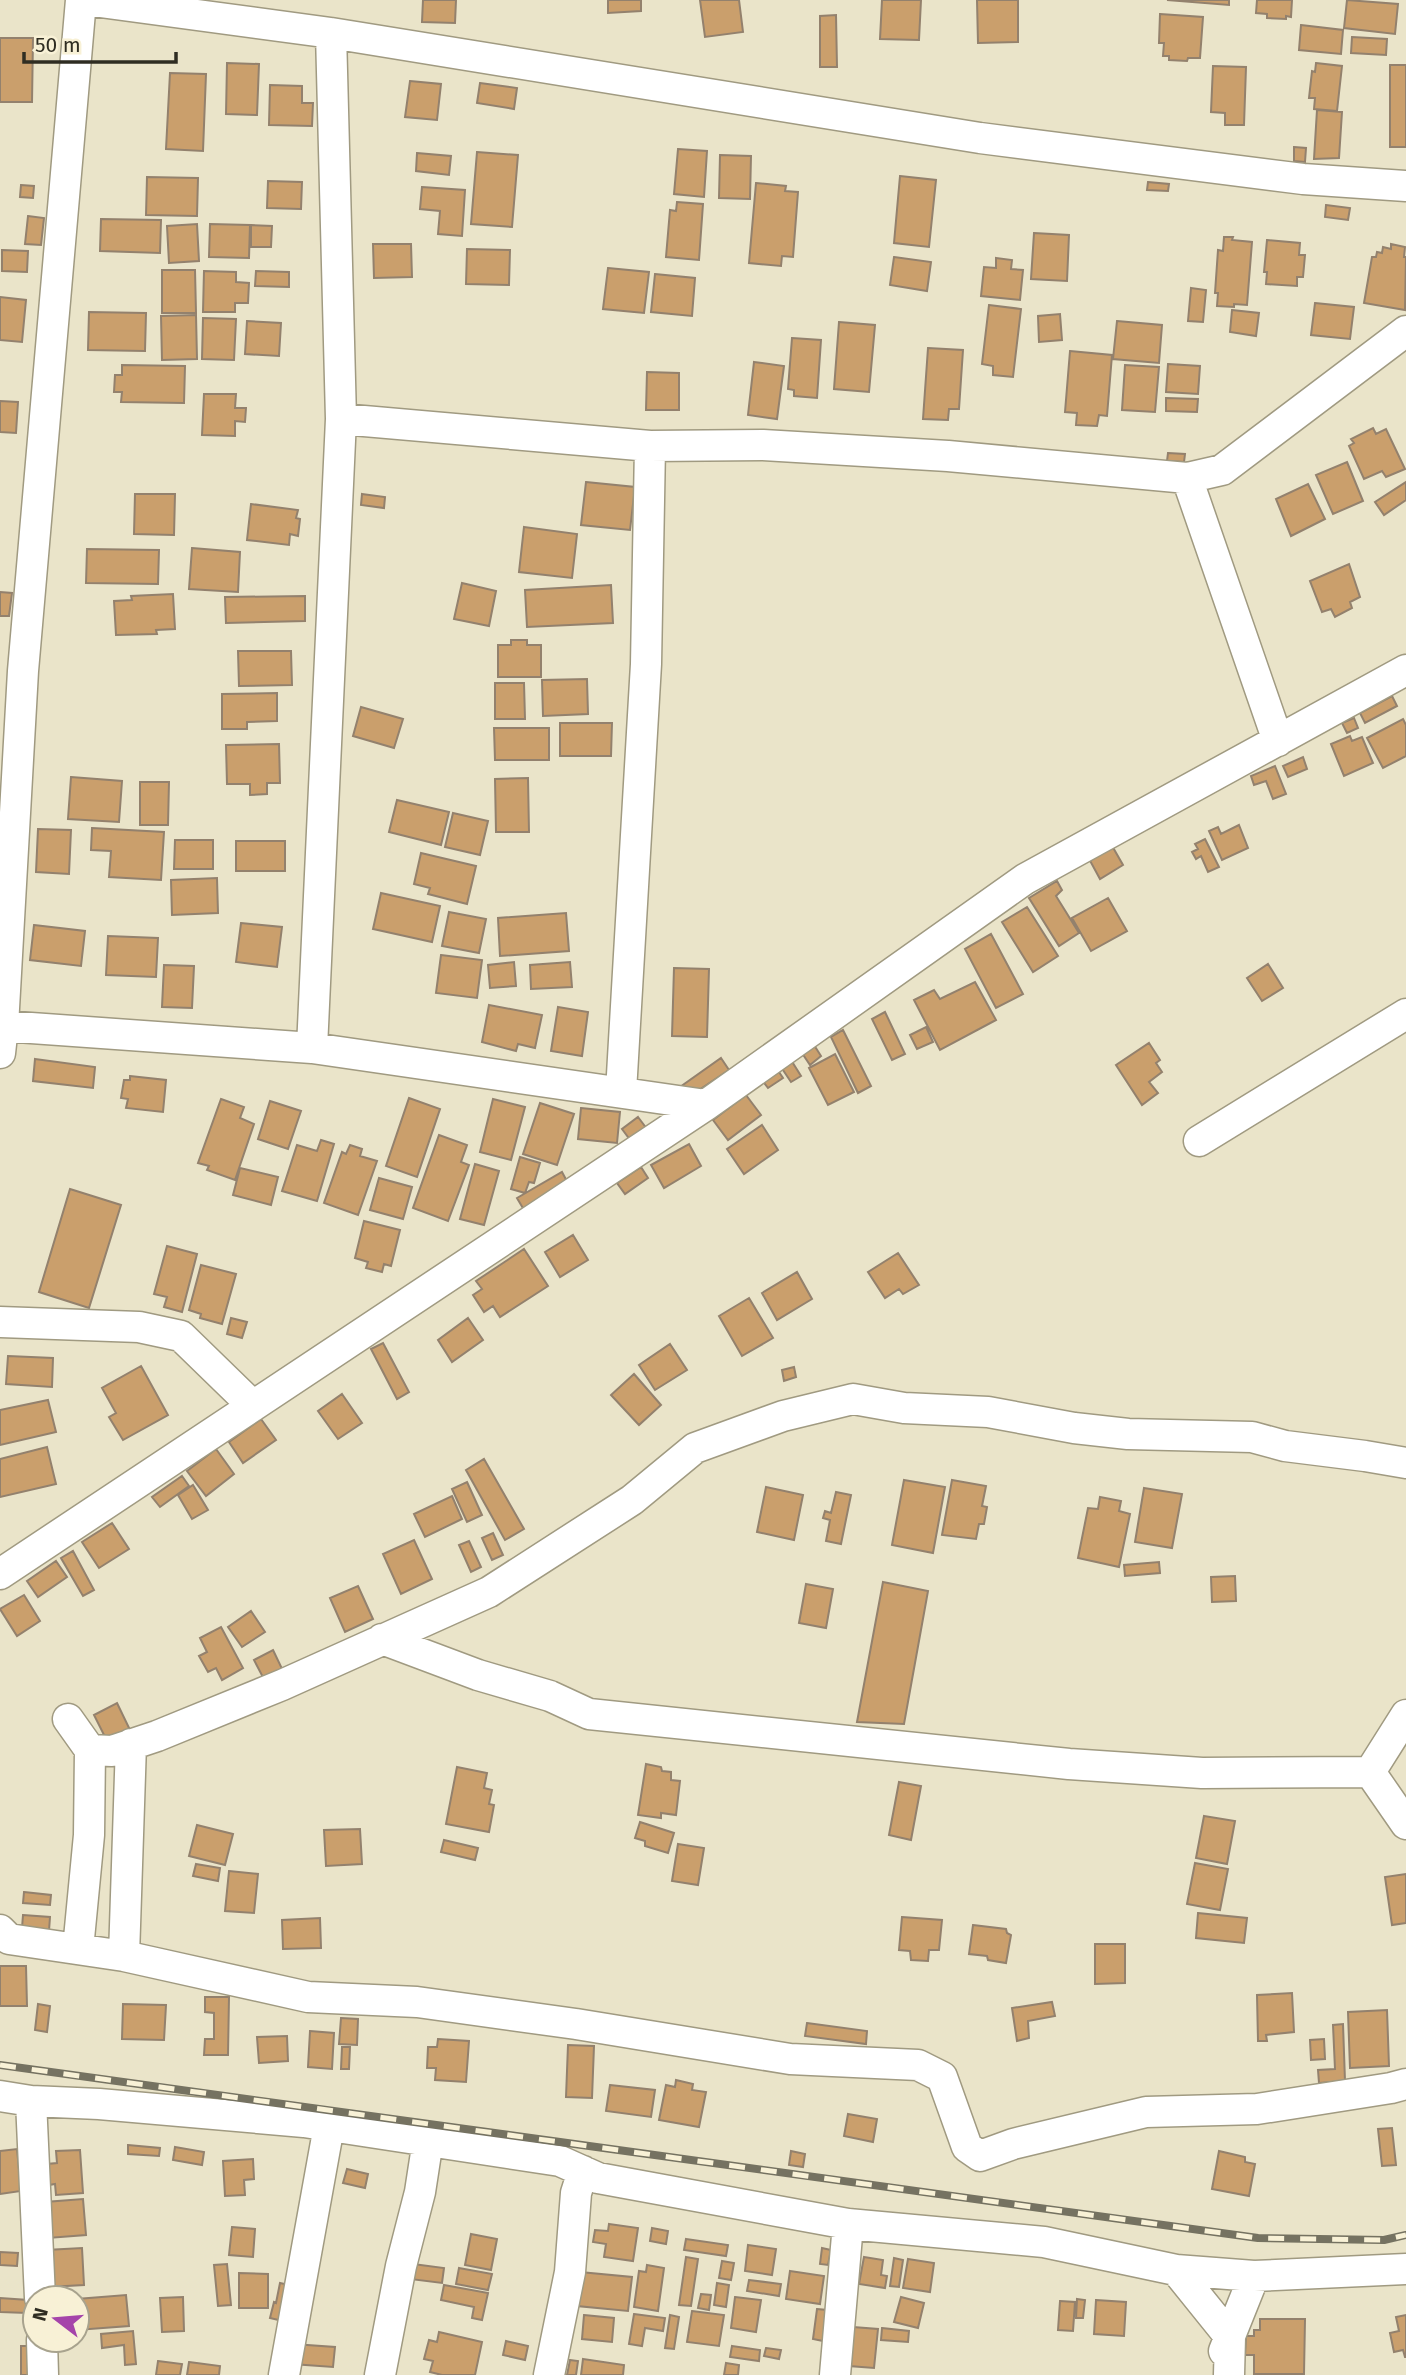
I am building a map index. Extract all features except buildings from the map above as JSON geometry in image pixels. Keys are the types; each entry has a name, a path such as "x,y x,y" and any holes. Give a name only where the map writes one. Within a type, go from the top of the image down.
{"street":[{"path":"706,1105 312,1048 2,1040 23,671 83,0 331,33 980,138 1303,179 1406,186"},
{"path":"312,1048 341,419 331,33"},
{"path":"341,419 650,446 763,445 855,450 1187,478 1222,470 1406,331"},
{"path":"621,1092 646,664 650,446"},
{"path":"1187,478 1278,741"},
{"path":"0,1574 706,1105 1025,879 1406,670"},
{"path":"1199,1141 1406,1014"},
{"path":"0,1322 139,1327 181,1336 253,1406"},
{"path":"90,1750 112,1751 157,1736 282,1685 488,1592 632,1500 695,1448 783,1416 853,1399 904,1408 988,1412 1074,1428 1128,1434 1252,1437 1285,1446 1406,1464"},
{"path":"382,1639 478,1675 550,1696 589,1714 1069,1764 1202,1773 1370,1772"},
{"path":"1370,1772 1406,1715"},
{"path":"68,1719 90,1750 89,1835 78,1950"},
{"path":"124,1956 131,1744"},
{"path":"1370,1772 1406,1824"},
{"path":"0,1930 9,1939 124,1956 308,1997 417,2002 576,2024 790,2059 918,2066 942,2077 967,2147 980,2156 1013,2144 1146,2112 1257,2109 1406,2084"},
{"path":"0,2096 31,2101 99,2104 329,2126 428,2140 560,2161 598,2178 848,2224 1044,2242 1176,2270 1254,2276 1406,2269"},
{"path":"31,2101 39,2284"},
{"path":"284,2375 329,2126"},
{"path":"380,2375 401,2266 420,2192 428,2140"},
{"path":"549,2375 570,2272 576,2193 583,2171"},
{"path":"835,2375 848,2224"},
{"path":"1176,2270 1230,2337 1229,2375"},
{"path":"1214,2375 1254,2276"},
{"path":"42,2354 43,2375"}],"railway":[{"path":"0,2065 1258,2238 1384,2240 1406,2235"}]}
